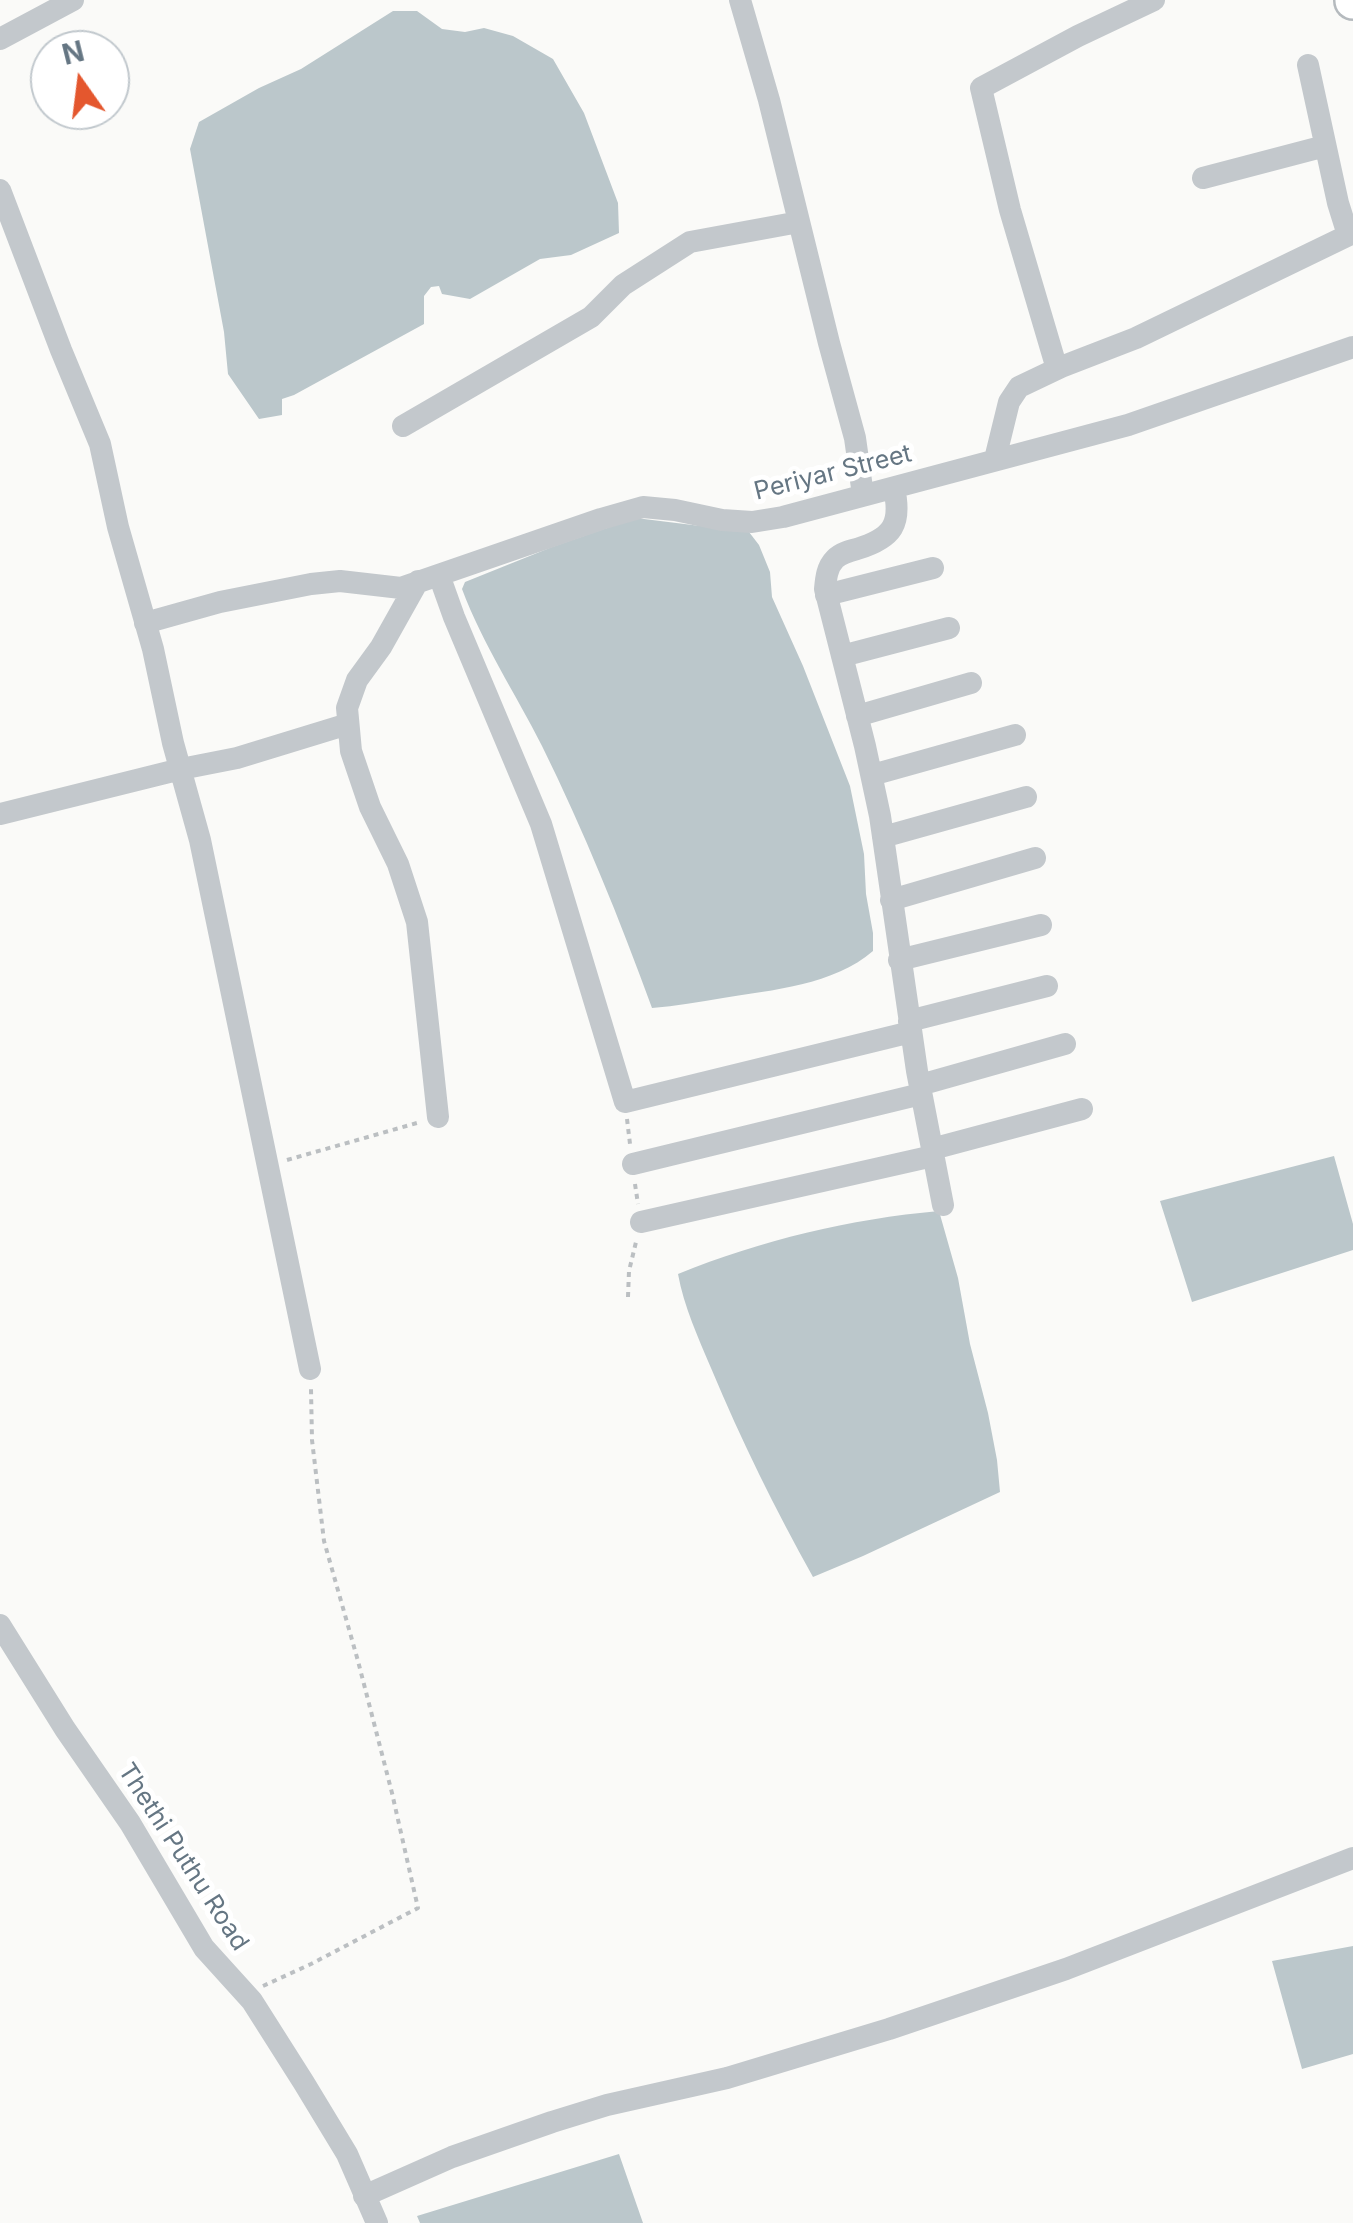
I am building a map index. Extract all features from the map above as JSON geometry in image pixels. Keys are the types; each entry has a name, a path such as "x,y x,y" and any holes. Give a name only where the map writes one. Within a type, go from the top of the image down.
{"street":[{"path":"0,39 74,0"},
{"path":"740,0 855,438 863,495"},
{"path":"1056,369 1010,210 981,88 1154,0"},
{"path":"995,459 1009,402 1019,387 1136,338 1351,234 1325,146 1308,65"},
{"path":"1204,178 1325,146"},
{"path":"0,190 100,444 200,840 310,1369"},
{"path":"403,426 591,317 623,286 690,242 799,222"},
{"name":"Periyar Street","path":"145,623 220,602 311,584 340,581 402,588 642,507 722,520 752,522 783,517 1128,425 1353,347"},
{"path":"894,488 898,512 894,527 878,540 842,553 834,560 826,575 826,594 872,775 910,1026 944,1204"},
{"path":"826,594 933,568"},
{"path":"438,1117 417,922 398,864 370,807 351,750 346,708 357,680 428,578 454,617 541,824 625,1102 1047,986"},
{"path":"842,656 949,628"},
{"path":"857,716 972,684"},
{"path":"0,814 238,758 348,724"},
{"path":"872,775 1016,735"},
{"path":"882,837 1026,798"},
{"path":"891,900 1035,858"},
{"path":"900,960 1041,925"},
{"path":"633,1164 921,1090 1065,1044"},
{"path":"641,1222 932,1152 1082,1109"},
{"name":"Thethi Puthu Road","path":"0,1625 130,1823 204,1948 246,1994 346,2154 378,2223"},
{"path":"364,2196 452,2157 552,2122 622,2101 727,2078 890,2029 1066,1968 1353,1858"}],"path":[{"path":"625,1102 641,1222 629,1271 628,1296"},
{"path":"268,1165 438,1117"},
{"path":"246,1994 418,1908 392,1793 324,1541 312,1440 310,1369"}],"shaded area":[{"path":"393,11 417,11 442,29 465,32 484,28 513,36 553,59 584,113 618,203 619,233 571,255 540,259 470,299 442,294 439,286 431,287 424,296 424,324 282,399 282,415 259,419 228,374 224,332 190,149 199,122 301,69"},
{"path":"636,518 749,532 759,545 770,572 772,597 850,786 864,854 873,951 840,972 782,989 652,1008 572,810 470,610 462,589 465,582"},
{"path":"1334,1156 1353,1224 1353,1250 1192,1302 1160,1201"},
{"path":"939,1211 988,1413 1000,1492 813,1577 734,1421 692,1322 678,1274 807,1233 872,1219"},
{"path":"1353,1946 1353,2054 1302,2069 1272,1961"},
{"path":"619,2154 643,2223 420,2223 417,2216"}]}
